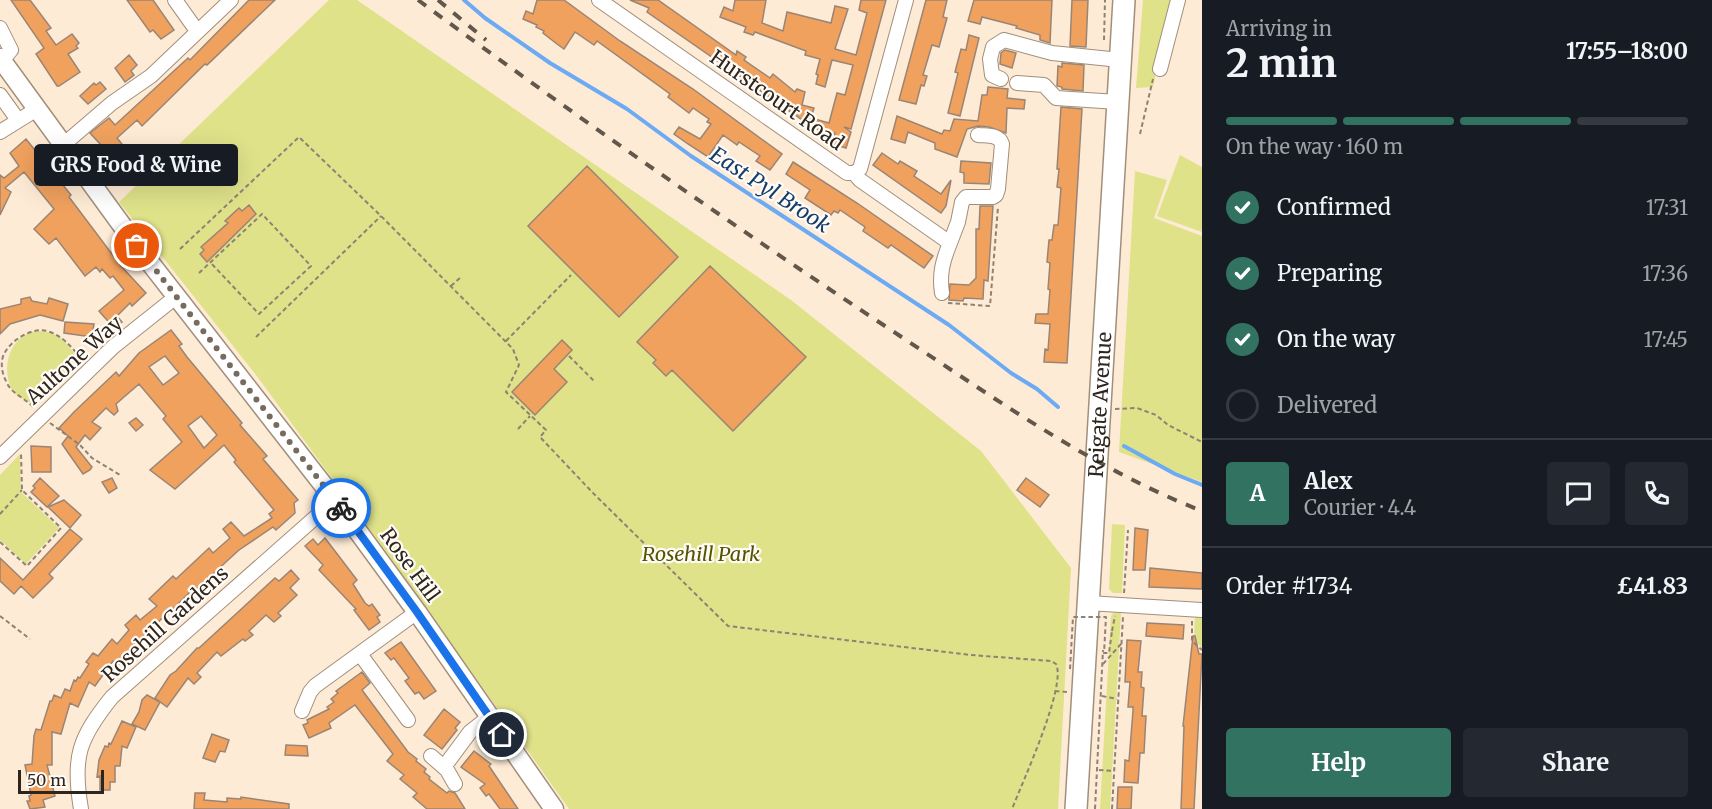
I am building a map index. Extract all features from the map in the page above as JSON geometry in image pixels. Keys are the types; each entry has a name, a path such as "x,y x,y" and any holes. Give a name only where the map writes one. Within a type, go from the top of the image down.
{"highway":[{"name":"Reigate Avenue","path":"1076,809 1124,0"}],"main road":[{"name":"Rose Hill","path":"1,60 137,246 335,500 417,612 554,809"}],"street":[{"path":"176,0 197,31"},
{"path":"63,145 112,103 151,76 231,0"},
{"name":"Hurstcourt Road","path":"599,0 847,173 854,174 950,243"},
{"path":"854,174 860,169 906,0"},
{"path":"1160,69 1178,0"},
{"path":"0,28 11,50 1,60"},
{"path":"1001,79 992,75 990,59 993,47 1004,40 1052,52 1120,60"},
{"path":"1017,83 1044,85 1056,98 1118,102"},
{"path":"0,95 18,120"},
{"path":"0,132 37,109"},
{"path":"942,293 940,282 942,261 958,222 962,202 966,197 989,198 996,195 998,189 1002,144 998,137 978,135"},
{"name":"Aultone Way","path":"0,457 113,347 177,296"},
{"name":"Rosehill Gardens","path":"81,809 77,764 81,744 92,722 112,698 335,500"},
{"path":"1088,603 1197,609"},
{"path":"302,711 310,692 417,612"},
{"path":"360,654 408,720"},
{"path":"444,767 470,732 489,717"},
{"path":"431,756 444,767 455,784"}],"path":[{"path":"180,249 299,137 506,341 513,349 519,365 506,392 546,430 540,437 592,493 728,626 971,655 1051,661 1056,664 1059,669 1055,691 1036,752 1012,809"},
{"path":"942,293 944,300 948,303 990,306 998,204 996,195"},
{"path":"199,273 210,262 262,214 311,266 259,314 210,262"},
{"path":"256,337 381,216"},
{"path":"506,341 571,275"},
{"path":"452,286 462,276"},
{"path":"83,361 65,339 46,331 26,333 13,343 4,354 2,368 6,383 13,392 30,403 92,458 120,475"},
{"path":"569,356 595,382"},
{"path":"1115,409 1137,408 1156,415 1168,425 1202,442"},
{"path":"518,429 530,415"},
{"path":"0,514 22,490 22,452 13,444"},
{"path":"0,542 27,566 61,528 22,490"},
{"path":"1123,604 1128,530"},
{"path":"1197,609 1192,641 1202,650"},
{"path":"1070,669 1073,617 1106,617 1104,652 1109,652 1113,618 1123,613 1112,809"},
{"path":"0,616 30,639"},
{"path":"1102,664 1121,644"},
{"path":"1095,809 1102,696 1100,687"},
{"path":"1055,691 1067,692"},
{"path":"1102,696 1117,699"},
{"path":"1098,770 1114,771"}],"green space":[{"name":"Rosehill Park","path":"329,0 357,0 791,300 981,451 1071,568 1058,809 569,809 390,557 256,375 119,202"},
{"path":"1143,0 1172,0 1153,87 1136,88"},
{"path":"1180,155 1202,167 1202,232 1157,216"},
{"path":"1135,171 1167,180 1154,218 1202,236 1202,482 1119,452"},
{"path":"36,331 57,335 79,359 33,404 13,392 9,383 7,364 13,346 19,339"},
{"path":"20,454 21,492 59,528 26,564 0,540 0,475"},
{"path":"1112,524 1125,525 1122,593 1113,593 1109,589"},
{"path":"1195,611 1202,612 1202,648 1194,640"},
{"path":"1113,613 1121,613 1110,809 1100,809 1111,616"}],"building":[{"path":"11,0 30,0 51,28 46,31 56,45 72,34 79,43 76,46 78,48 68,54 80,72 57,86 36,54 44,48"},
{"path":"127,0 153,0 174,30 161,39 153,30 150,32"},
{"path":"249,0 275,0 142,126 137,120 117,138 122,144 119,146 143,171 133,181 130,177 127,179 113,163 115,162 113,158 90,133 109,118 115,125 188,58 190,60"},
{"path":"537,0 564,0 782,154 770,170 756,161 760,156 739,142 737,145 723,135 708,157 674,134 679,127 700,139 711,124 707,122 709,119 693,108 689,113 668,97 670,94 597,41 594,45 575,32 564,49 536,27 537,25 523,19 526,11 533,14"},
{"path":"630,0 658,0 736,55 737,51 746,57 744,60 770,78 773,74 795,92 797,89 805,92 802,105 814,108 811,118 829,123 837,93 845,95 853,65 832,60 825,87 816,84 820,59 805,55 806,51 755,32 753,35 744,32 746,27 720,17 724,7 733,11 735,0 766,0 762,23 783,31 787,12 831,23 835,6 848,9 835,49 856,55 867,13 859,10 861,0 886,0 851,129 844,127 851,132 846,148 832,144 835,133 805,127 805,122 647,12 649,8"},
{"path":"926,0 947,0 943,17 947,18 939,47 932,45 923,75 927,76 924,86 921,85 916,104 899,100"},
{"path":"974,0 1052,0 1050,43 1040,40 1040,35 1016,28 1017,26 982,17 980,24 968,21"},
{"path":"1072,0 1088,0 1086,47 1070,46"},
{"path":"969,35 979,38 960,116 948,113 958,73 955,72 961,49 966,50"},
{"path":"1005,50 1016,53 1012,68 1000,64 1001,53"},
{"path":"129,55 137,65 131,71 134,75 125,82 115,68"},
{"path":"1062,63 1084,65 1083,91 1062,89 1057,86 1058,66 1062,67"},
{"path":"100,82 106,89 88,104 80,96 94,83 96,85"},
{"path":"988,87 1008,89 1007,98 1025,100 1024,109 1007,108 1006,133 989,127 978,126 967,129 957,157 935,149 935,143 908,132 905,143 891,139 897,116 942,134 944,130 950,131 954,119 978,121 982,95 987,95"},
{"path":"1061,107 1082,109 1067,363 1044,362 1045,349 1048,350 1050,324 1035,323 1036,314 1048,314 1049,240 1052,240 1054,225 1058,225 1061,188 1057,187 1059,169 1057,169"},
{"path":"26,139 71,195 69,197 121,266 146,293 132,306 130,303 117,316 122,322 114,328 99,311 124,290 113,276 110,278 102,269 100,272 96,267 85,276 56,238 49,244 34,229 54,209 24,172 5,188 11,192 0,215 0,175 4,178 19,166 10,153"},
{"path":"882,153 898,164 900,161 917,171 914,176 941,194 951,180 946,206 941,213 873,165"},
{"path":"961,161 991,163 989,184 964,183 964,173 960,172"},
{"path":"793,162 933,256 924,268 891,245 888,248 863,231 865,227 840,210 838,213 834,211 831,215 805,198 810,190 786,174"},
{"path":"587,166 678,257 619,317 528,226"},
{"path":"249,205 256,214 207,262 200,254 204,250 201,247 228,223 225,221 239,208 242,211"},
{"path":"980,206 993,206 988,281 984,280 983,299 949,300 950,284 969,285 976,278 976,229 979,229"},
{"path":"710,266 806,357 733,431 672,370 666,376 653,363 656,360 637,342"},
{"path":"30,297 32,301 47,304 49,298 68,304 63,321 40,315 10,324 0,334 0,309 21,304 21,299"},
{"path":"65,322 94,324 92,337 64,333"},
{"path":"171,330 182,344 179,346 187,357 267,456 263,459 298,500 294,503 295,513 276,530 273,527 239,550 165,615 118,665 113,661 95,686 89,682 78,707 70,703 61,734 52,732 52,765 47,765 55,796 43,800 45,807 30,809 27,801 30,801 29,796 31,795 25,765 32,764 36,729 41,730 54,695 61,698 65,689 70,691 74,680 80,678 89,664 86,662 93,653 98,656 112,639 117,644 129,630 125,625 136,615 140,620 157,606 149,599 173,576 176,579 209,548 213,553 230,538 223,529 231,522 244,536 272,518 269,514 274,510 234,462 236,460 224,445 175,489 150,470 182,442 163,419 166,416 139,384 116,404 118,411 114,415 106,408 92,422 101,428 90,440 85,435 76,447 92,467 83,474 62,444 68,436 59,428 116,372 119,376 139,353","holes":["165,356 179,373 163,385 149,367","201,416 217,435 204,448 188,426"]},
{"path":"562,340 572,350 554,369 567,382 535,415 512,392"},
{"path":"136,418 143,425 136,431 129,423"},
{"path":"31,446 51,447 51,472 32,472"},
{"path":"40,478 59,496 47,507 31,492"},
{"path":"112,478 117,488 109,493 102,482"},
{"path":"1026,478 1049,495 1040,507 1017,490"},
{"path":"64,500 81,515 70,528 48,507"},
{"path":"1135,528 1148,530 1145,570 1133,570"},
{"path":"70,529 82,539 49,574 53,578 33,598 21,586 14,594 0,581 0,558 23,580"},
{"path":"325,538 357,580 353,584 365,603 369,606 372,604 380,615 377,617 380,622 369,630 354,610 356,609 319,570 323,565 305,546 313,539 318,545"},
{"path":"1150,568 1202,573 1202,589 1149,587"},
{"path":"291,570 299,579 290,588 297,595 278,613 281,616 274,622 266,615 249,631 253,635 245,641 243,639 221,656 217,652 197,673 201,677 194,684 188,678 167,707 155,698 170,675 197,648 275,578 279,581"},
{"path":"1147,623 1184,625 1183,639 1146,636"},
{"path":"1193,636 1195,636 1199,654 1202,654 1194,809 1181,809 1183,726"},
{"path":"1127,640 1141,641 1138,672 1142,672 1141,687 1144,688 1142,716 1146,716 1144,753 1140,753 1138,783 1124,782 1125,760 1129,761 1133,711 1133,707 1128,707 1130,682 1125,682"},
{"path":"401,642 436,691 424,699 419,692 415,694 405,681 409,678 394,658 391,660 385,653"},
{"path":"362,672 370,683 362,690 408,752 426,769 424,772 430,777 429,779 447,793 449,791 455,793 465,809 427,809 413,797 417,793 400,779 404,775 387,761 393,754 355,705 329,723 331,728 309,738 303,725 308,723 307,720 329,709 327,707 334,702 331,699 338,693 336,691"},
{"path":"147,695 160,702 145,730 132,724 139,712 142,700"},
{"path":"444,709 460,722 455,728 457,730 442,749 424,735"},
{"path":"122,721 136,727 127,748 122,746 120,766 115,766 115,782 110,782 110,790 100,790 100,776 97,777 99,760 105,746 108,747 109,743 111,744"},
{"path":"212,734 229,740 225,752 220,751 215,762 203,758"},
{"path":"286,745 307,746 308,756 285,755"},
{"path":"474,751 491,764 489,766 518,809 500,809 489,794 486,796 480,788 485,784 461,767"},
{"path":"1118,787 1132,787 1131,809 1117,809"},
{"path":"195,793 205,793 204,800 227,802 227,798 241,799 241,797 289,804 289,809 194,809"}],"waterway":[{"name":"East Pyl Brook","path":"464,0 485,18 550,63 627,109 691,156 949,325 1058,407"},
{"name":"East Pyl Brook","path":"1124,446 1175,474 1202,485"}],"railway":[{"path":"418,0 716,212 1008,407 1045,431 1122,474 1202,511"},
{"path":"438,0 486,40"}],"way so far":[{"path":"137,246 341,508"}],"place":[{"name":"GRS Food & Wine","path":"137,246"}],"route":[{"path":"341,508 417,612 502,735"}]}
